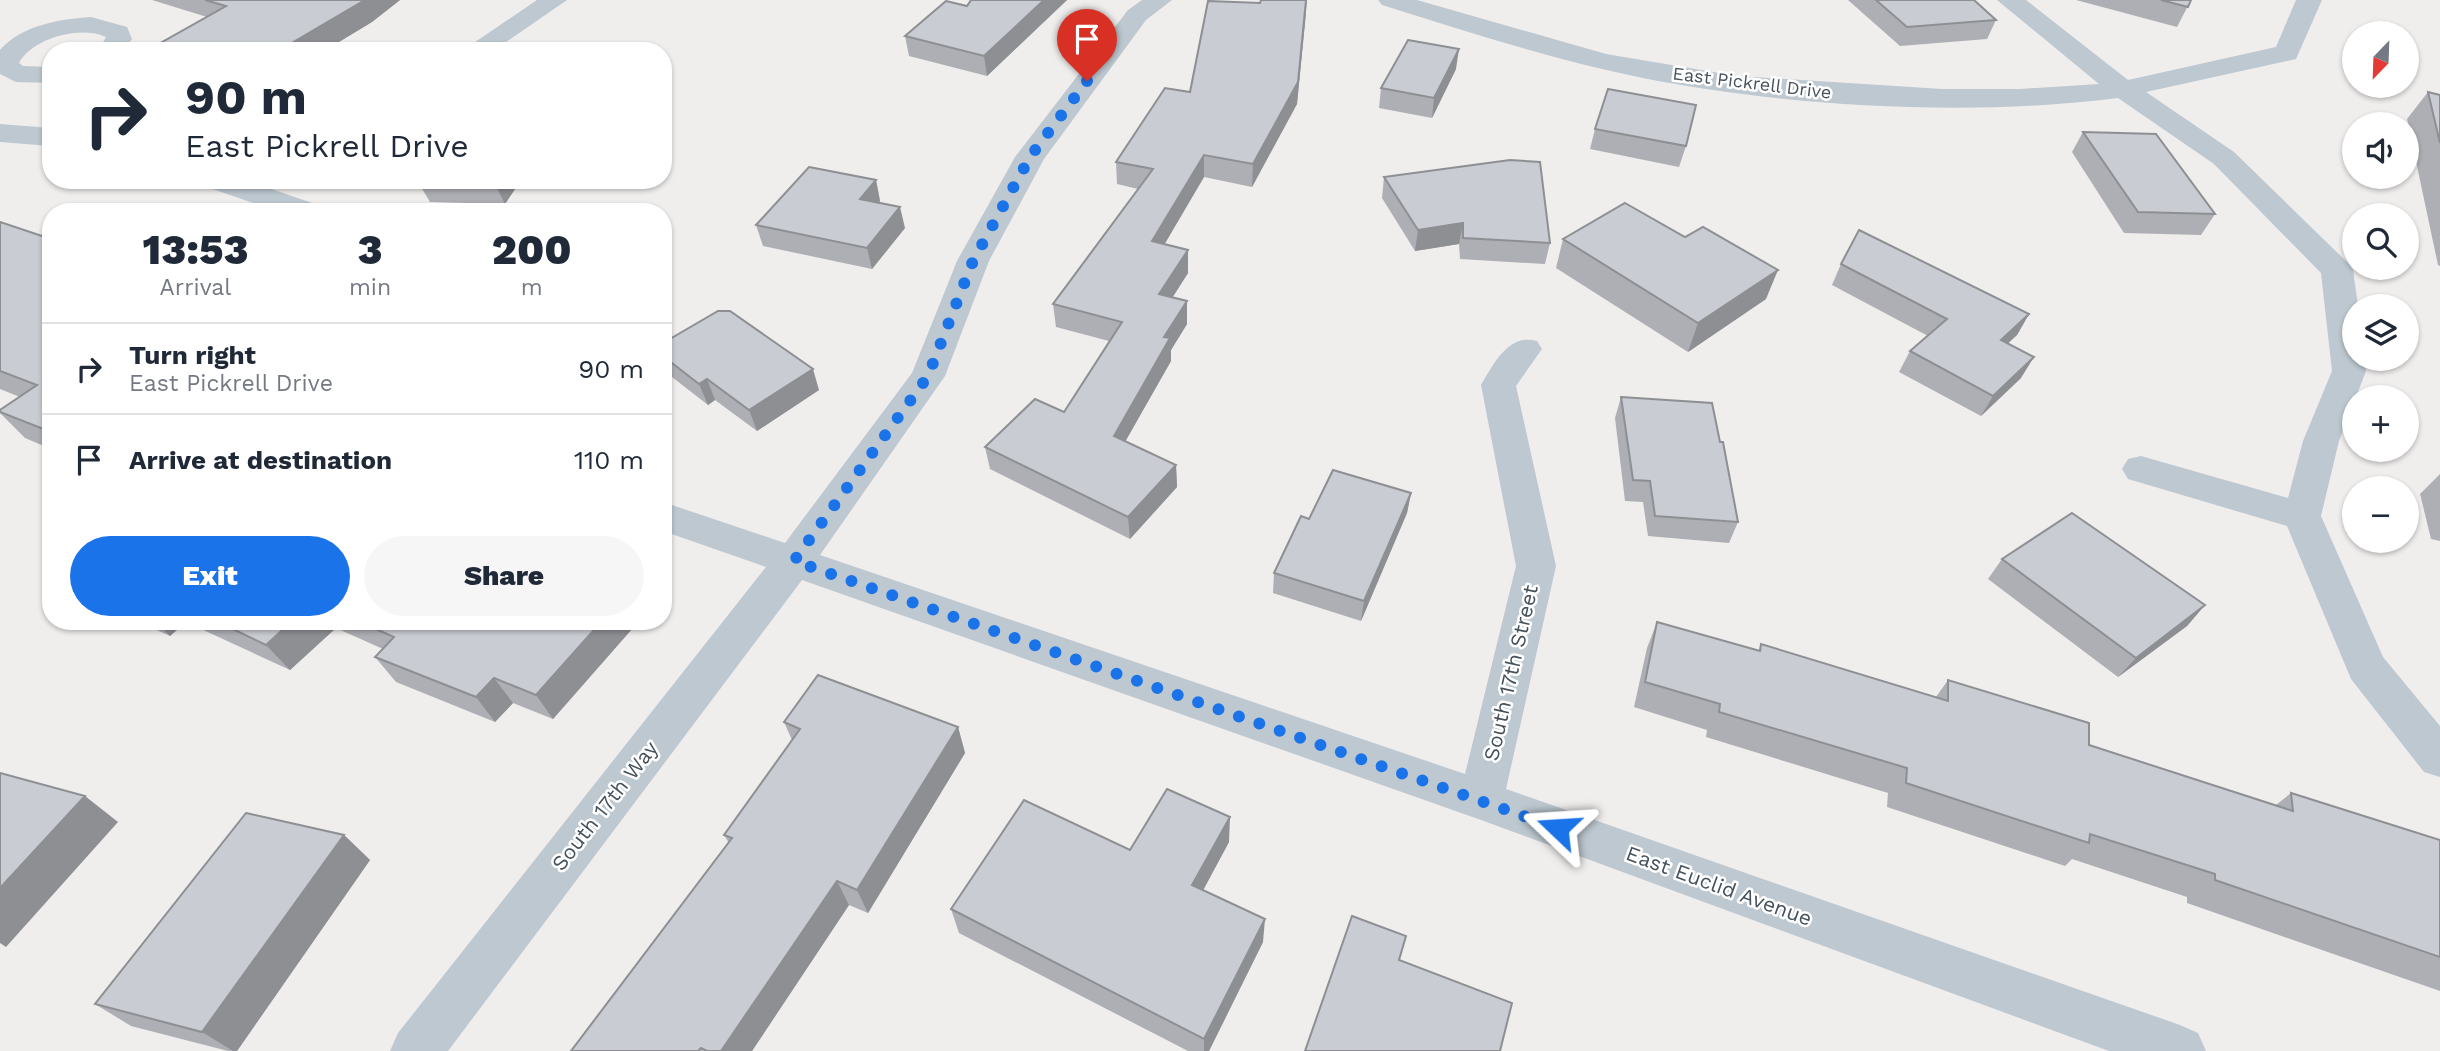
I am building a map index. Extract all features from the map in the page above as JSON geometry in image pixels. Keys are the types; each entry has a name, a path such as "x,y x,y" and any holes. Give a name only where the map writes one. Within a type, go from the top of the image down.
{"street":[{"path":"489,42 554,0"},
{"path":"794,561 928,376 973,261 1030,157 1137,15 1159,0"},
{"name":"East Pickrell Drive","path":"1391,0 1510,37 1690,77 1826,94 1979,99 2078,96 2123,89 2287,52 2309,0"},
{"path":"2010,0 2123,89 2224,158 2337,270 2349,371 2321,440 2302,516 2366,667 2440,758"},
{"path":"42,75 29,76 8,70 5,64 7,48 39,35 88,25 113,28 118,33 117,42"},
{"path":"0,133 42,135"},
{"path":"272,189 295,203"},
{"name":"South 17th Street","path":"1481,800 1536,566 1497,385 1525,349"},
{"path":"2141,469 2302,516"},
{"name":"East Euclid Avenue","path":"672,519 1481,800 2180,1051"},
{"name":"South 17th Way","path":"416,1051 794,561"}],"building":[{"path":"205,0 365,0 293,42 162,42 226,6"},
{"path":"971,0 1044,0 984,56 905,36 946,1 967,6"},
{"path":"1261,0 1306,0 1298,82 1253,164 1204,155 1152,241 1188,250 1159,294 1187,301 1164,337 1170,338 1114,436 1176,465 1128,517 985,447 1035,399 1064,412 1122,322 1053,304 1153,169 1116,162 1165,88 1190,92 1208,1 1260,3"},
{"path":"1876,0 1974,0 1996,20 1907,27"},
{"path":"2161,0 2191,0 2188,7"},
{"path":"1408,40 1459,49 1434,98 1381,88"},
{"path":"1608,89 1696,105 1686,146 1595,129"},
{"path":"2428,92 2440,95 2440,143"},
{"path":"2083,132 2156,134 2215,214 2138,212"},
{"path":"1510,160 1540,162 1550,243 1463,238 1463,223 1418,230 1384,177"},
{"path":"809,167 876,180 860,199 900,207 867,248 756,225"},
{"path":"1625,203 1685,237 1703,227 1778,270 1698,323 1563,239"},
{"path":"0,222 42,236 42,428 0,412 37,385 0,371"},
{"path":"1859,230 2029,314 2001,340 2034,357 1993,396 1910,351 1947,319 1841,264"},
{"path":"718,311 730,311 813,369 749,410 707,379 699,384 672,363 672,338"},
{"path":"1621,397 1712,403 1720,442 1723,442 1738,522 1655,516 1650,481 1633,480"},
{"path":"1333,470 1411,493 1364,601 1274,573 1301,516 1309,519"},
{"path":"2072,513 2205,605 2136,658 2002,559"},
{"path":"1657,622 1760,651 1761,644 1948,701 1948,680 2089,723 2089,745 2293,811 2291,793 2440,840 2440,957 2215,880 2215,874 2090,834 2089,843 1906,783 1907,768 1719,712 1720,704 1645,682"},
{"path":"235,630 282,630 266,645"},
{"path":"378,630 594,630 536,695 494,678 476,697 375,657 394,637"},
{"path":"818,675 958,727 857,890 837,881 721,1051 701,1048 698,1051 571,1051 732,838 724,835 800,729 784,722"},
{"path":"0,773 85,796 0,888"},
{"path":"1167,789 1230,817 1192,885 1265,919 1204,1039 951,909 1024,800 1130,850"},
{"path":"246,813 344,835 202,1032 95,1004"},
{"path":"1352,916 1406,936 1399,960 1512,1003 1500,1051 1305,1051"}],"route":[{"path":"1087,81 1030,157 973,261 928,376 794,561 1558,828"}]}
